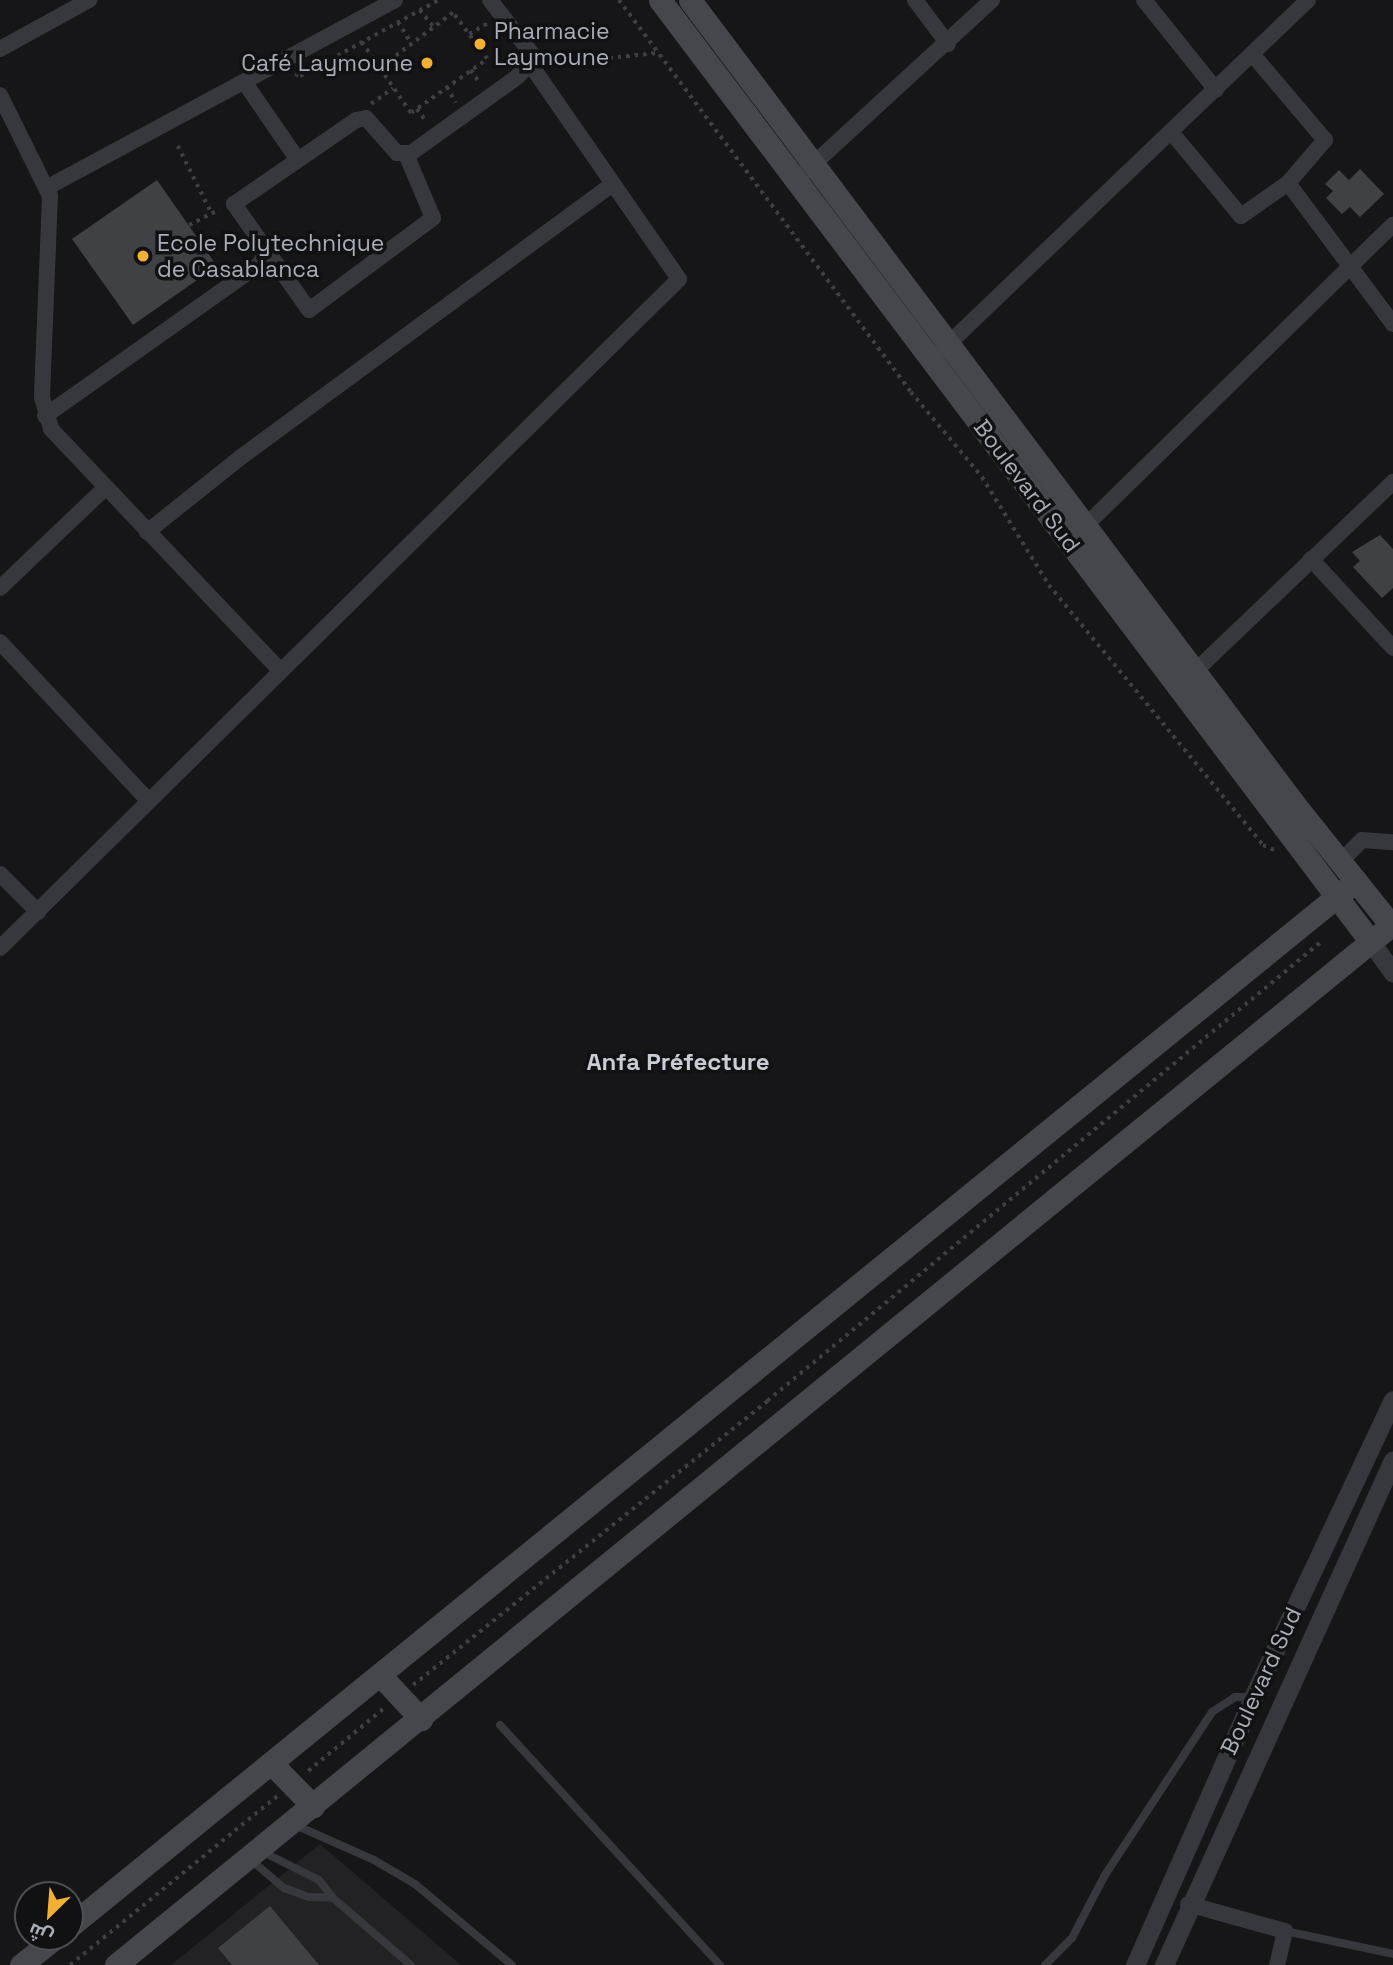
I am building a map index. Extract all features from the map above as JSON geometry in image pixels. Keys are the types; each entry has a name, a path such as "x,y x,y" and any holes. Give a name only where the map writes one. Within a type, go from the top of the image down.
{"main road":[{"name":"Boulevard Sud","path":"660,0 932,360 1078,534"},
{"name":"Boulevard Sud","path":"690,0 949,344 1078,534 1186,679 1370,941"},
{"name":"Boulevard Sud","path":"1186,679 1392,926"},
{"path":"84,1915 1356,881"},
{"path":"116,1965 421,1720 1370,941 1392,926"},
{"path":"381,1676 421,1720"},
{"path":"272,1764 313,1806"},
{"path":"21,1965 38,1951"}],"street":[{"path":"0,49 89,0"},
{"path":"48,187 395,0"},
{"path":"0,948 279,669 679,279 530,64 530,50 490,0"},
{"path":"915,0 948,44"},
{"path":"795,179 948,44 992,0"},
{"path":"1143,0 1216,90"},
{"path":"932,360 1308,0"},
{"path":"1172,133 1241,216 1288,183 1325,140 1252,54"},
{"path":"406,154 433,218 309,310 234,204 356,120 366,118 397,153 406,154 530,64"},
{"path":"245,83 298,160"},
{"path":"0,95 48,187 45,416 58,440 279,669"},
{"path":"1288,183 1393,324"},
{"path":"147,533 241,457 613,184"},
{"path":"1078,534 1393,225"},
{"path":"45,416 260,264 266,252"},
{"path":"1186,679 1393,482"},
{"path":"0,588 105,488"},
{"path":"1311,559 1393,648"},
{"path":"0,642 148,800"},
{"path":"1340,862 1362,840 1393,842"},
{"path":"0,874 38,912"},
{"name":"Boulevard Sud","path":"1370,941 1393,973"},
{"name":"Boulevard Sud","path":"1135,1965 1253,1697 1393,1399"},
{"name":"Boulevard Sud","path":"1164,1965 1188,1905 1393,1460"},
{"path":"1188,1905 1285,1931 1278,1965"}],"lane":[{"path":"1045,1965 1072,1938 1105,1875 1212,1712 1235,1697 1253,1697"},
{"path":"500,1725 720,1965"},
{"path":"292,1824 374,1860 415,1884 512,1965"},
{"path":"254,1854 285,1888 309,1897 332,1898"},
{"path":"254,1854 319,1880 332,1898 411,1965"},
{"path":"1285,1931 1393,1954"}],"path":[{"path":"286,69 300,76 439,0"},
{"path":"619,0 911,392 982,477 1049,585 1263,845 1286,856"},
{"path":"420,10 435,27"},
{"path":"362,41 380,68 411,113 487,59 453,13 380,68"},
{"path":"398,22 412,44"},
{"path":"530,64 659,53"},
{"path":"471,70 482,87"},
{"path":"447,87 457,104"},
{"path":"377,116 368,103 394,88"},
{"path":"448,111 466,99"},
{"path":"417,109 429,126 438,119"},
{"path":"178,146 212,214"},
{"path":"189,225 234,204"},
{"path":"70,1965 399,1696 767,1401 1323,940"},
{"path":"411,1650 449,1697"}],"shaded area":[{"path":"320,1844 461,1965 171,1965"}],"building":[{"path":"1360,169 1384,194 1360,217 1350,207 1342,214 1326,198 1333,191 1325,184 1339,170 1349,180"},
{"path":"157,180 217,266 133,325 72,239"},
{"path":"1380,535 1393,549 1393,588 1382,598 1353,567 1360,561 1352,552"},
{"path":"270,1906 319,1965 232,1965 218,1948"}],"place":[{"name":"Pharmacie Laymoune","path":"480,44"},
{"name":"Café Laymoune","path":"427,63"},
{"name":"Ecole Polytechnique de Casablanca","path":"143,256"}],"district":[{"name":"Anfa Préfecture","path":"678,1062"}]}
